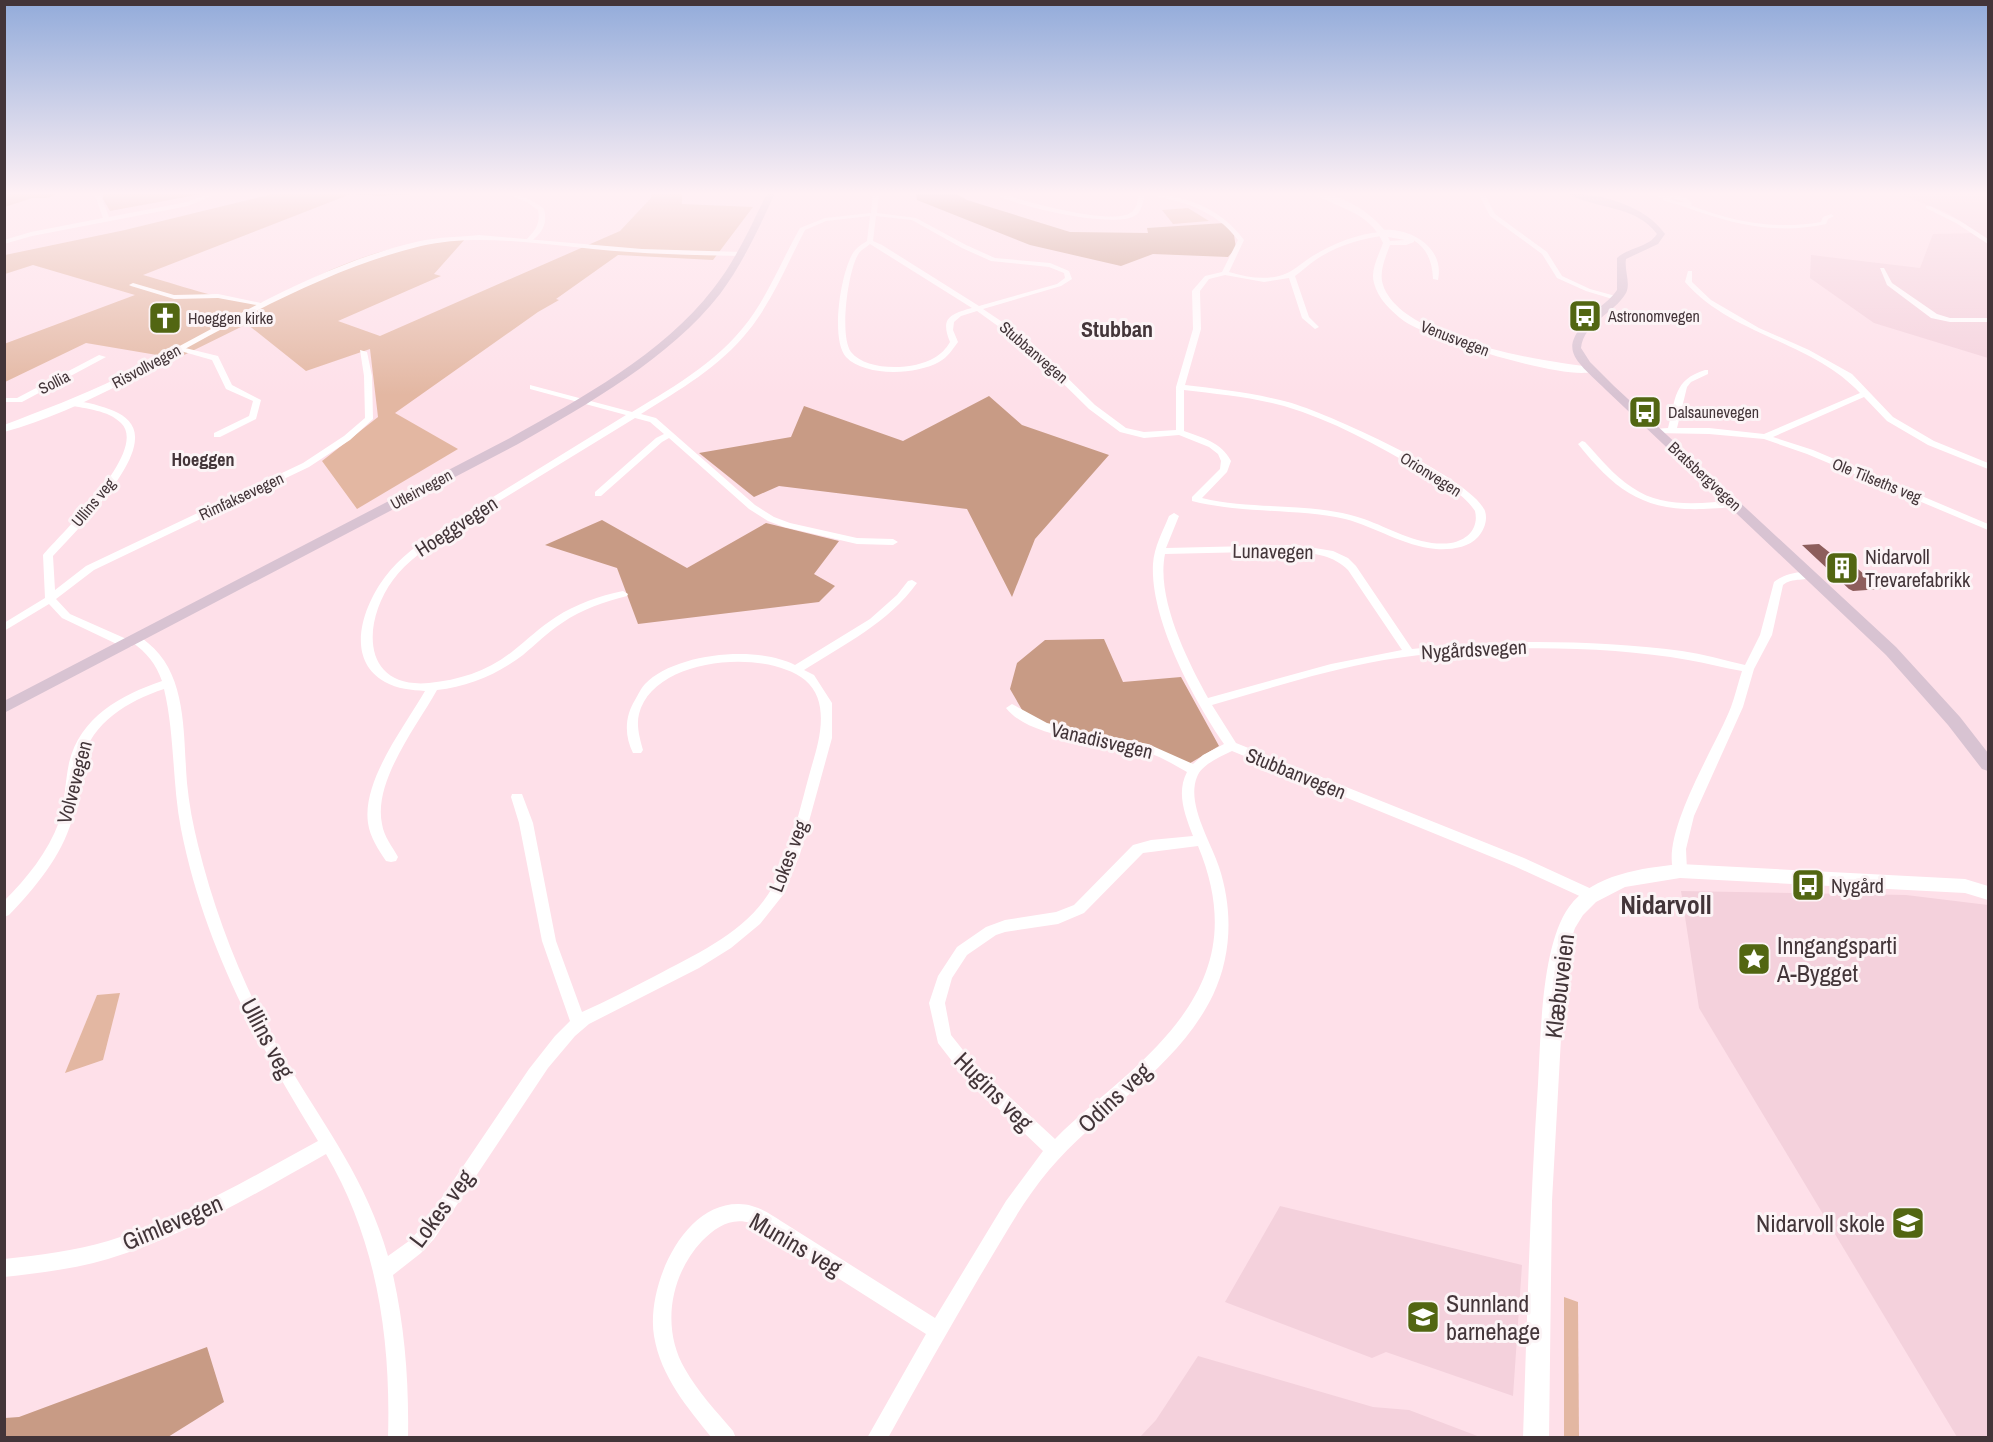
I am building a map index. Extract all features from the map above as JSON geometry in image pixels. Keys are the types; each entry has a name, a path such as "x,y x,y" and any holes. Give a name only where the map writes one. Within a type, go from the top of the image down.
{"main road":[{"name":"Utleirvegen","path":"4,708 524,435 582,401 636,364 679,330 714,294 738,260"},
{"path":"1616,299 1622,290 1622,260"},
{"name":"Bratsbergvegen","path":"1616,299 1577,336 1578,353 1591,370 1811,575 1916,677 1989,765"}],"street":[{"name":"Risvollvegen","path":"4,429 72,403 122,380 262,304 365,260"},
{"name":"Hoeggvegen","path":"623,594 594,603 561,618 496,668 462,681 434,687 400,684 389,680 379,672 367,650 368,618 380,591 410,556 429,541 690,380 724,353 742,334 763,304 786,260"},
{"path":"854,260 846,284 842,340 845,349 855,359 887,369 903,369 932,363 951,350 954,342 949,330 952,318 979,308"},
{"name":"Stubbanvegen","path":"903,260 979,308 1026,342 1092,407 1123,430 1144,435 1180,432 1212,445 1222,453 1226,461 1224,470 1195,499"},
{"name":"Hoeggvegen","path":"979,308 1064,283 1070,279 1069,274 1059,268 1045,264 999,260"},
{"path":"1225,273 1230,260"},
{"path":"1180,432 1180,387 1197,329 1196,291 1207,277 1225,273 1260,280 1290,275 1311,260"},
{"name":"Venusvegen","path":"1380,260 1377,281 1381,292 1400,313 1425,329 1460,344 1507,357 1553,366 1591,370"},
{"path":"1434,260 1436,279"},
{"path":"1549,260 1559,277 1616,299"},
{"path":"1882,269 1889,284 1934,316 1950,320 1989,320"},
{"path":"1690,272 1688,282 1708,302 1756,330 1826,362 1849,376 1890,419 1931,443 1989,466"},
{"path":"1290,275 1306,318 1315,327"},
{"path":"133,285 174,297 218,296 262,304"},
{"path":"180,348 215,358 229,387 257,400 253,417 217,435"},
{"name":"Rimfaksevegen","path":"50,599 90,568 306,465 347,438 369,419 368,376 363,352"},
{"name":"Sollia","path":"4,400 19,400 102,357"},
{"path":"1672,431 1683,387 1688,380 1705,372"},
{"path":"533,387 653,420 752,507 771,519 856,541 893,542"},
{"name":"Orionvegen","path":"1180,387 1260,398 1300,408 1339,424 1386,446 1456,488 1479,509 1481,518 1474,536 1463,543 1438,546 1400,538 1348,517 1302,510 1210,504 1195,499"},
{"name":"Ole Tilseths veg","path":"1765,437 1864,394"},
{"name":"Ullins veg","path":"72,403 106,411 119,417 132,434 126,456 112,483 48,555 50,599 66,616 148,646 156,656 169,683 174,707 183,802 190,840 211,914 233,970 264,1035 350,1180 377,1248 396,1352 398,1437"},
{"name":"Ole Tilseths veg","path":"1657,431 1709,431 1765,437 1810,452 1989,527"},
{"path":"598,494 650,447 669,435"},
{"path":"1582,444 1629,491 1645,499 1683,506 1734,503"},
{"name":"Stubbanvegen","path":"1174,516 1160,551 1158,579 1164,605 1173,632 1204,703 1214,722 1232,746 1519,862 1591,895"},
{"name":"Lunavegen","path":"1160,551 1296,549 1329,553 1344,560 1352,568 1409,653"},
{"path":"1680,872 1679,849 1686,816 1737,707 1748,669 1766,635 1779,582 1785,578 1811,575"},
{"path":"798,669 886,614 902,598 912,583"},
{"path":"4,628 50,599"},
{"name":"Nygårdsvegen","path":"1204,703 1328,670 1409,653 1501,646 1543,646 1683,656 1748,669"},
{"name":"Lokes veg","path":"383,1271 415,1247 428,1233 536,1073 578,1022 725,946 756,919 775,896 790,863 830,724 830,708 822,692 798,669 771,660 733,657 707,660 672,672 653,685 635,707 633,724 637,750"},
{"name":"Volvevegen","path":"4,911 42,866 61,833 73,791 75,764 80,746 89,730 98,720 126,700 169,683"},
{"path":"391,857 376,829 374,817 376,794 388,766 434,687"},
{"name":"Vanadisvegen","path":"1012,708 1024,718 1046,727 1148,748 1194,770"},
{"path":"1194,770 1205,759 1232,746"},
{"name":"Odins veg","path":"877,1437 1004,1219 1032,1179 1055,1151 1172,1044 1190,1021 1208,988 1220,944 1221,910 1216,876 1188,800 1188,788 1194,770"},
{"path":"517,797 526,823 549,941 578,1022"},
{"name":"Hugins veg","path":"1055,1151 968,1069 944,1038 937,1003 945,976 962,951 991,931 1005,926 1058,918 1079,909 1138,849 1151,845 1203,840"},
{"name":"Klæbuveien","path":"1536,1437 1541,1201 1558,962 1563,932 1574,911 1591,895 1629,878 1654,873 1680,872 1983,887"},
{"name":"Gimlevegen","path":"4,1268 73,1259 124,1244 177,1224 328,1144"},
{"name":"Munins veg","path":"726,1437 682,1384 672,1366 666,1349 663,1316 666,1286 680,1253 692,1238 715,1218 735,1213 755,1216 938,1331"}],"shaded area":[{"path":"5,260 181,260 143,275 216,296 259,303 274,299 326,272 355,260 446,260 434,274 441,276 338,321 380,336 553,260 611,260 556,299 559,300 538,312 395,413 458,449 357,509 322,461 378,417 370,349 306,371 247,324 180,357 86,343 5,382 4,344 135,295 33,265 5,274"},
{"path":"1096,260 1136,260 1121,266"},
{"path":"1811,260 1855,260 1920,268 1923,260 1988,260 1988,358 1874,323 1810,278"},
{"path":"989,396 1022,425 1109,455 1035,539 1012,597 967,509 779,486 754,497 699,453 791,437 804,406 903,441"},
{"path":"602,520 687,568 766,523 839,541 814,574 835,586 819,602 638,624 617,568 545,545"},
{"path":"1104,639 1123,682 1181,677 1219,746 1187,765 1144,745 1054,728 1025,715 1010,689 1017,663 1045,640"},
{"name":"Nidarvoll skole","path":"1681,891 1906,895 1988,905 1988,1437 1957,1437 1699,1008"},
{"path":"120,993 103,1060 65,1073 97,995"},
{"path":"1280,1206 1522,1265 1513,1396 1386,1352 1372,1358 1225,1302"},
{"path":"1564,1297 1578,1302 1579,1437 1564,1437"},
{"path":"207,1347 224,1402 168,1437 5,1437 5,1418 19,1417"},
{"path":"1198,1356 1373,1407 1409,1410 1480,1437 1140,1437 1156,1420"}],"building":[{"name":"Nidarvoll Trevarefabrikk","path":"1819,544 1834,556 1843,556 1881,589 1853,591 1849,589 1802,545"}],"place":[{"name":"Astronomvegen","path":"1585,316"},
{"name":"Hoeggen kirke","path":"165,318"},
{"name":"Dalsaunevegen","path":"1645,412"},
{"name":"Nidarvoll Trevarefabrikk","path":"1842,568"},
{"name":"Nygård","path":"1808,885"},
{"name":"Inngangsparti A-Bygget","path":"1754,959"},
{"name":"Nidarvoll skole","path":"1908,1223"},
{"name":"Sunnland barnehage","path":"1423,1317"}],"district":[{"name":"Stubban","path":"1117,329"},
{"name":"Hoeggen","path":"203,459"},
{"name":"Nidarvoll","path":"1666,904"}]}
